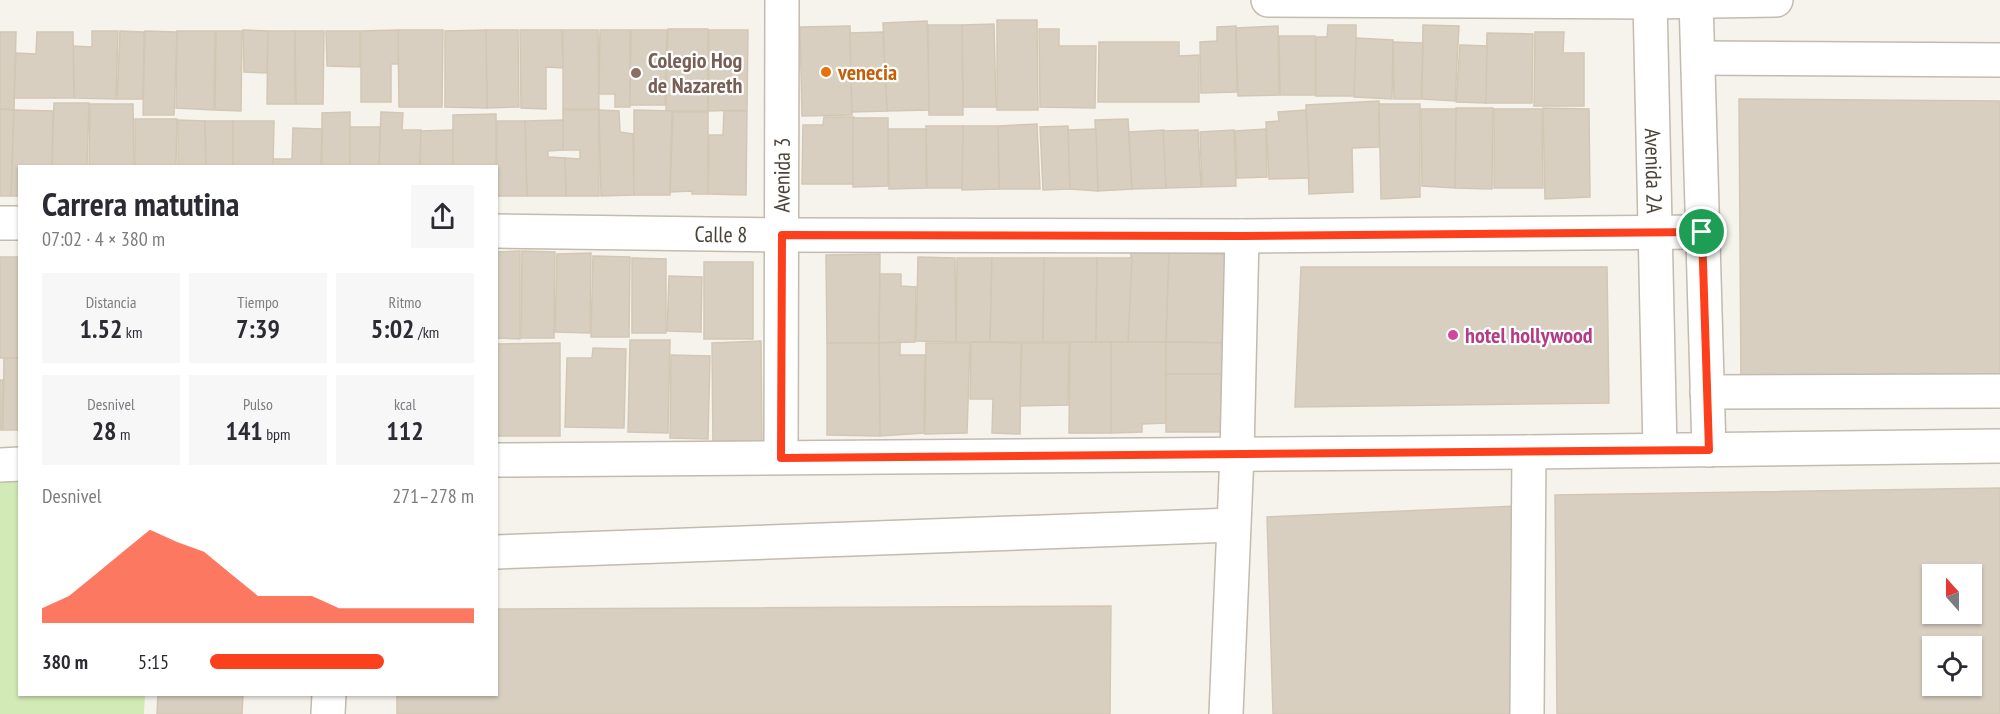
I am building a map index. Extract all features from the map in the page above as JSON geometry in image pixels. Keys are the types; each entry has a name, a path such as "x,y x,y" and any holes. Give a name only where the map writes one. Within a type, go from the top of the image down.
{"street":[{"name":"Avenida 3","path":"781,458 782,0"},
{"path":"1268,0 1776,0"},
{"name":"Avenida 2A","path":"1650,1 1660,450"},
{"name":"Avenida 2A","path":"1696,1 1709,450"},
{"path":"1698,58 2000,60"},
{"path":"0,223 18,223"},
{"name":"Calle 8","path":"498,231 782,235 1242,236 1702,232"},
{"path":"1226,714 1237,454 1242,236"},
{"path":"1707,392 2000,391"},
{"path":"498,460 2000,446"},
{"path":"1527,714 1529,452"},
{"path":"0,465 18,464"},
{"path":"498,552 1233,525"},
{"path":"328,714 329,696"}],"green space":[{"path":"0,470 18,471 18,696 145,696 144,714 0,714"}],"building":[{"path":"997,20 1037,20 1038,110 997,110"},
{"path":"927,21 930,110 887,111 883,23"},
{"path":"994,24 996,107 963,107 962,25"},
{"path":"928,25 962,25 963,115 929,115"},
{"path":"1328,25 1356,25 1356,96 1316,96 1316,37 1327,37"},
{"path":"1423,25 1459,26 1455,101 1422,99"},
{"name":"venecia","path":"850,26 852,115 802,116 800,27"},
{"path":"1236,26 1237,92 1201,93 1200,42 1217,41 1217,27"},
{"path":"1278,26 1279,95 1238,96 1236,28"},
{"path":"668,29 708,29 708,111 666,111"},
{"path":"1039,29 1059,29 1059,46 1096,46 1095,108 1040,107"},
{"path":"243,30 268,31 267,73 244,72"},
{"path":"398,30 443,30 442,107 399,107"},
{"path":"398,30 398,64 391,64 391,102 361,102 361,31"},
{"path":"486,30 518,30 519,107 487,108"},
{"path":"486,30 487,108 445,107 445,31"},
{"path":"520,30 562,30 563,68 546,67 546,109 521,108"},
{"path":"563,30 598,30 599,109 563,109"},
{"path":"600,30 630,30 630,107 615,107 615,94 599,94"},
{"path":"631,30 667,30 665,105 630,105"},
{"path":"709,30 748,30 747,110 708,111"},
{"path":"92,31 118,31 116,99 74,98 73,46 92,47"},
{"path":"120,31 144,32 143,99 117,99"},
{"path":"145,31 177,32 174,115 143,115"},
{"path":"177,31 215,31 214,110 176,108"},
{"path":"216,31 242,31 241,111 215,110"},
{"path":"268,31 295,31 295,104 267,104"},
{"path":"295,31 324,31 323,104 296,104"},
{"path":"326,31 360,31 360,67 327,66"},
{"path":"0,32 16,32 14,110 0,109"},
{"path":"37,32 73,32 74,98 14,98 16,53 36,54"},
{"path":"883,32 887,111 852,112 850,33"},
{"path":"1535,32 1564,32 1563,53 1584,53 1584,106 1534,106"},
{"path":"1487,33 1533,34 1532,103 1485,103"},
{"path":"1279,36 1315,36 1315,95 1280,95"},
{"path":"1356,38 1393,40 1392,99 1354,97"},
{"path":"1099,42 1179,42 1179,56 1199,55 1199,102 1098,102"},
{"path":"1393,42 1423,43 1421,99 1394,99"},
{"path":"1460,45 1487,46 1486,103 1456,102"},
{"path":"1739,99 2000,101 2000,381 1741,383"},
{"path":"1379,101 1379,147 1352,148 1353,192 1309,194 1306,105"},
{"path":"54,103 89,103 87,165 52,165"},
{"path":"90,104 133,104 134,165 89,165"},
{"path":"1379,104 1420,104 1420,197 1381,199"},
{"path":"1456,108 1493,108 1492,189 1455,188"},
{"path":"1543,108 1589,109 1590,197 1545,199"},
{"path":"0,109 14,110 11,196 0,196"},
{"path":"1421,109 1456,109 1455,188 1422,186"},
{"path":"1494,109 1542,109 1543,188 1494,188"},
{"path":"14,110 53,111 52,165 18,165 18,196 11,196"},
{"path":"563,110 599,110 599,196 566,196 565,158 580,159 580,150 563,150"},
{"path":"599,110 619,111 620,132 633,134 634,195 601,196"},
{"path":"634,110 672,111 670,195 634,195"},
{"path":"1306,110 1309,178 1269,179 1266,122 1279,121 1278,112"},
{"path":"724,111 747,111 746,195 708,194 709,135 723,135"},
{"path":"350,112 350,165 322,165 322,113"},
{"path":"381,112 403,113 402,130 421,130 420,165 379,165"},
{"path":"673,112 708,112 708,194 692,194 692,191 670,192"},
{"path":"496,114 496,165 453,165 453,115"},
{"path":"824,117 854,117 853,184 802,184 803,125 823,125"},
{"path":"853,118 888,118 888,186 853,187"},
{"path":"135,119 177,119 176,165 135,165"},
{"path":"1128,119 1132,189 1098,191 1095,120"},
{"path":"178,120 205,121 206,165 178,165"},
{"path":"563,120 563,150 548,151 548,157 565,158 566,196 527,196 525,121"},
{"path":"205,121 233,121 233,165 206,165"},
{"path":"233,121 274,121 273,165 233,165"},
{"path":"497,121 525,121 527,196 498,196"},
{"path":"1037,124 1040,189 999,189 998,126"},
{"path":"926,126 963,126 963,188 927,188"},
{"path":"963,126 998,126 999,189 962,190"},
{"path":"1068,126 1070,189 1043,190 1040,127"},
{"path":"350,127 380,127 379,165 350,165"},
{"path":"293,128 322,129 321,165 273,165 273,159 292,159"},
{"path":"888,129 926,129 926,188 889,189"},
{"path":"1096,129 1098,191 1070,189 1068,130"},
{"path":"1266,129 1267,177 1237,178 1235,131"},
{"path":"453,130 453,165 420,165 421,131"},
{"path":"1164,130 1166,188 1132,189 1129,132"},
{"path":"1198,130 1201,187 1166,188 1163,131"},
{"path":"1234,130 1236,186 1202,187 1200,132"},
{"path":"520,251 520,339 498,338 498,252"},
{"path":"522,251 555,252 554,338 521,338"},
{"path":"1131,252 1169,252 1166,342 1128,342"},
{"path":"1169,252 1234,255 1231,343 1166,342"},
{"path":"591,253 590,333 555,332 557,254"},
{"path":"880,254 879,343 827,343 826,255"},
{"path":"593,256 630,257 629,337 591,337"},
{"path":"0,257 18,257 18,358 0,358"},
{"path":"918,257 955,258 956,342 916,341"},
{"path":"632,258 666,259 666,333 632,333"},
{"path":"957,258 992,258 990,342 956,342"},
{"path":"992,258 1044,258 1043,342 990,342"},
{"path":"1044,258 1097,258 1096,342 1043,342"},
{"path":"1097,258 1132,258 1128,342 1096,342"},
{"path":"704,262 753,262 753,339 704,339"},
{"name":"hotel hollywood","path":"1301,267 1607,267 1609,403 1295,407"},
{"path":"880,274 901,274 901,286 916,287 915,342 879,343"},
{"path":"669,276 702,277 701,332 667,331"},
{"path":"630,340 670,340 668,433 628,432"},
{"path":"761,341 762,443 713,444 712,343"},
{"path":"900,342 900,355 925,355 924,433 880,436 879,343"},
{"path":"971,342 1021,343 1020,434 992,433 993,399 970,399"},
{"path":"1070,342 1111,342 1111,433 1069,433"},
{"path":"1111,342 1166,342 1166,423 1142,424 1142,432 1111,433"},
{"path":"1166,342 1231,343 1230,374 1166,374"},
{"path":"560,343 560,436 498,436 498,344"},
{"path":"827,343 879,343 880,436 827,435"},
{"path":"926,343 970,343 967,433 925,434"},
{"path":"1022,343 1069,343 1068,405 1020,406"},
{"path":"593,348 626,349 624,428 565,427 567,358 592,358"},
{"path":"671,355 710,356 708,439 670,438"},
{"path":"4,358 18,358 18,430 3,430"},
{"path":"1166,374 1230,374 1230,432 1166,432"},
{"path":"0,380 3,380 2,430 0,430"},
{"path":"2000,488 2000,714 1557,714 1555,495"},
{"path":"1517,506 1516,714 1273,714 1267,517"},
{"path":"1111,606 1110,714 397,714 397,696 498,696 498,609"},
{"path":"158,696 243,696 242,714 157,714"}],"place":[{"name":"venecia","path":"826,72"},
{"name":"Colegio Hog de Nazareth","path":"636,73"},
{"name":"hotel hollywood","path":"1453,335"}],"route":[{"path":"1702,232 1709,450 781,458 782,235 1242,236 1702,232"}]}
